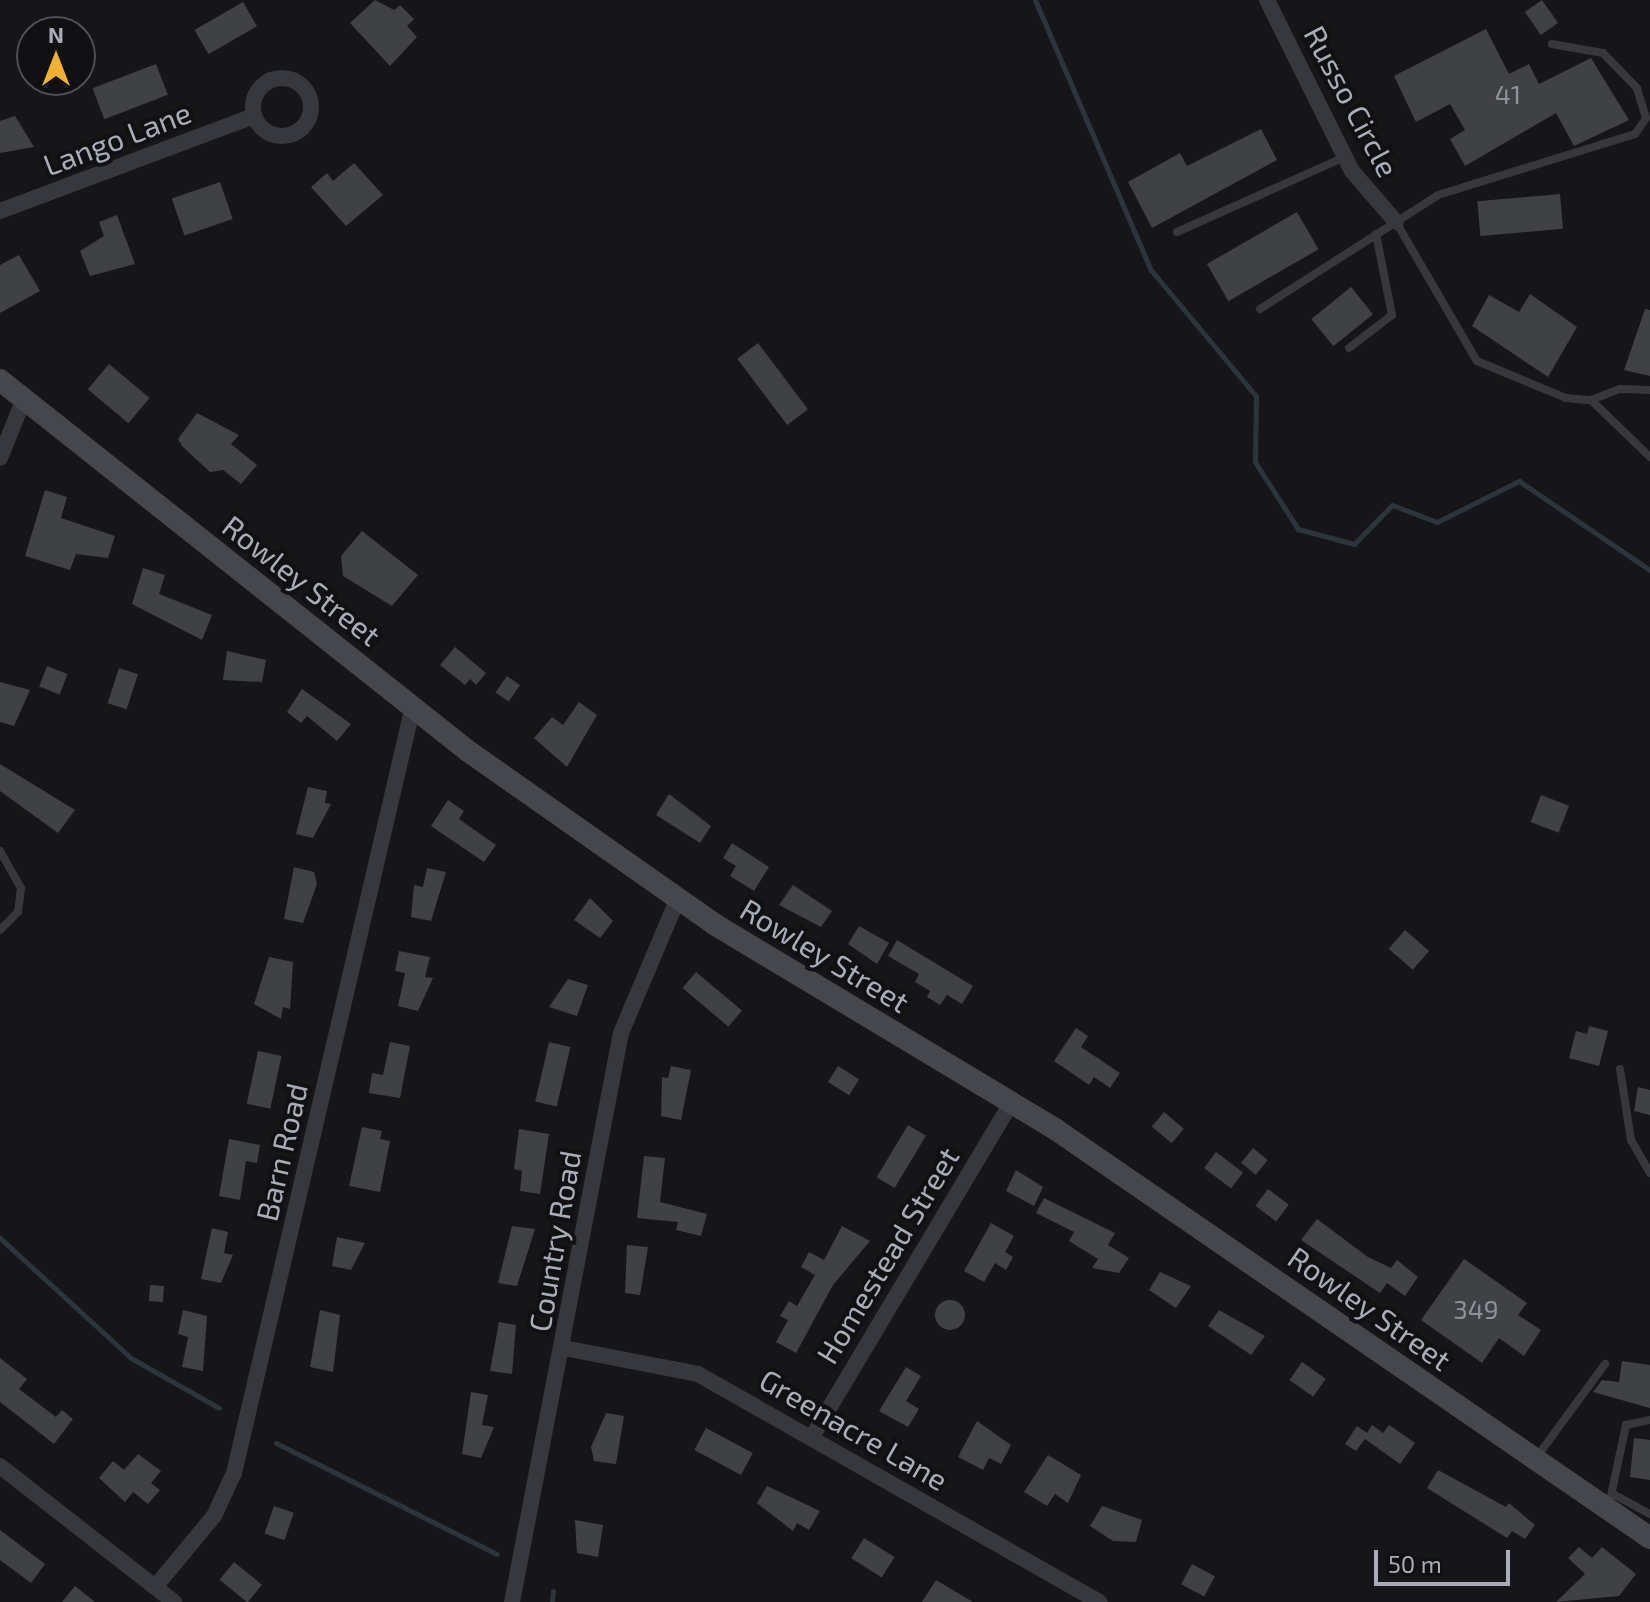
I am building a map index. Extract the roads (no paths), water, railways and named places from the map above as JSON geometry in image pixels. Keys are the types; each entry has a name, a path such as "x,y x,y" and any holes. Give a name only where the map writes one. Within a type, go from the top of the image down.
{"street":[{"name":"Russo Circle","path":"1267,0 1367,195 1396,222"},
{"name":"Lango Lane","path":"0,211 254,116"},
{"name":"Rowley Street","path":"0,380 413,706 678,898 1011,1103 1535,1459 1610,1502 1650,1538"},
{"path":"0,458 24,399"},
{"name":"Barn Road","path":"155,1587 214,1516 234,1473 413,706"},
{"name":"Country Road","path":"512,1602 564,1348 621,1033 678,898"},
{"name":"Homestead Street","path":"812,1437 1011,1103"},
{"name":"Greenacre Lane","path":"564,1348 681,1368 812,1437 1100,1602"},
{"path":"0,1466 174,1602"}],"lane":[{"path":"1260,309 1396,222 1490,174 1635,134 1646,118 1637,88 1603,53 1552,44"},
{"path":"1177,232 1345,157"},
{"path":"1396,222 1477,361 1566,398 1591,400 1620,389 1650,390"},
{"path":"1349,348 1392,315 1376,234"},
{"path":"1591,400 1650,457"},
{"path":"0,851 21,888 18,912 0,930"},
{"path":"1620,1069 1631,1140 1650,1173"},
{"path":"1535,1459 1605,1364"},
{"path":"1650,1420 1626,1425 1610,1502 1650,1514"}],"waterway":[{"path":"1035,0 1151,270 1256,396 1255,462 1298,529 1354,544 1392,505 1437,522 1519,481 1650,570"},
{"path":"0,1238 131,1358 219,1408"},
{"path":"276,1443 497,1554"},
{"path":"552,1602 553,1591"}]}
